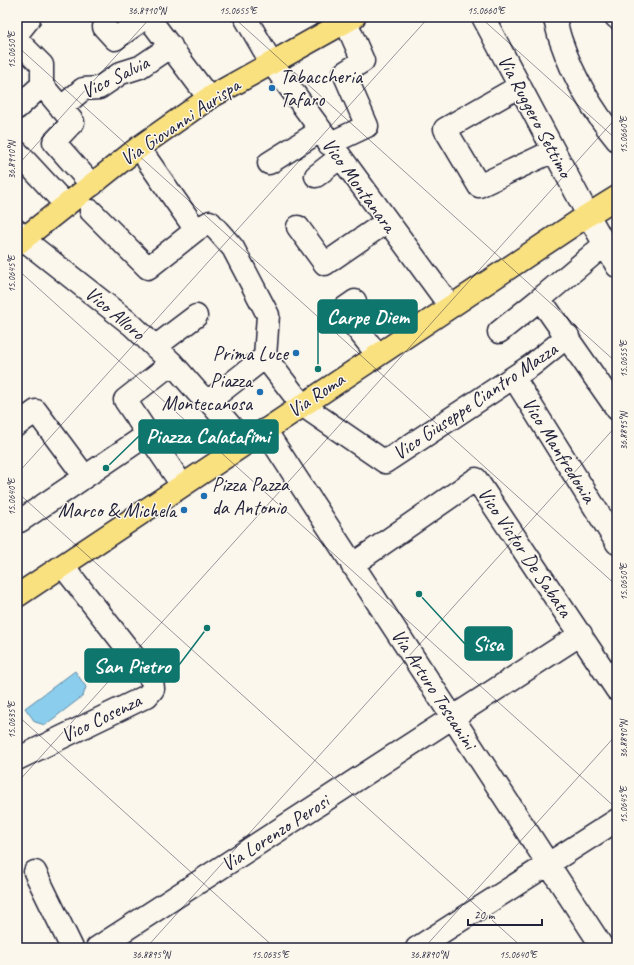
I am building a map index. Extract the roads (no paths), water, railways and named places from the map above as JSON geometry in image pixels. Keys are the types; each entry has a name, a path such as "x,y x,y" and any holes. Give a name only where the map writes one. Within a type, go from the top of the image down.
{"main road":[{"name":"Via Giovanni Aurispa","path":"19,238 66,205 138,148 209,98 350,19"},
{"name":"Via Roma","path":"17,596 377,354 617,197"}],"street":[{"path":"27,17 29,19 19,43 42,65 42,85 73,122 54,142 92,185"},
{"path":"104,27 114,39 147,17 171,46 209,98"},
{"name":"Vico Montanara","path":"245,17 271,62 329,144 450,306"},
{"name":"Via Ruggero Settimo","path":"483,17 553,151 617,266"},
{"path":"557,18 561,41 576,75 602,122 615,134"},
{"path":"269,163 329,144 367,126 344,73 363,61 350,19"},
{"name":"Vico Salvia","path":"60,108 83,89 99,88 121,73 140,67 171,46"},
{"path":"17,108 42,85"},
{"path":"520,86 445,129 479,186 553,151"},
{"path":"316,176 329,144"},
{"path":"17,152 66,205"},
{"path":"148,162 196,230"},
{"path":"91,211 148,268 196,230 210,222 233,248 268,315 265,357 302,405"},
{"path":"298,227 325,264 386,222"},
{"name":"Vico Alloro","path":"19,238 132,325 172,363 245,443"},
{"path":"499,332 604,245"},
{"path":"540,299 568,336 617,409"},
{"path":"354,301 342,310 377,354"},
{"path":"155,347 196,316"},
{"name":"Vico Giuseppe Ciantro Mazza","path":"302,405 385,462 514,378 568,336"},
{"path":"204,398 265,357"},
{"path":"172,363 125,400 182,485"},
{"name":"Vico Manfredonia","path":"514,378 617,543"},
{"path":"17,425 36,411 85,477"},
{"name":"Via Arturo Toscanini","path":"265,430 603,948"},
{"path":"20,521 148,434"},
{"name":"Vico Victor De Sabata","path":"352,565 476,479 617,690"},
{"name":"Vico Cosenza","path":"17,759 147,696 153,689 152,680 63,566"},
{"name":"Via Lorenzo Perosi","path":"97,948 581,634"},
{"path":"417,948 617,820"},
{"path":"35,872 72,948"}],"water":[{"path":"75,671 86,687 83,696 45,725 35,722 25,708"}],"place":[{"name":"Tabaccheria Tafaro","path":"272,88"},
{"name":"Prima Luce","path":"296,353"},
{"name":"Carpe Diem","path":"318,369"},
{"name":"Piazza Montecanosa","path":"260,392"},
{"name":"Piazza Calatafimi","path":"106,468"},
{"name":"Pizza Pazza da Antonio","path":"204,496"},
{"name":"Marco & Michela","path":"184,510"},
{"name":"Sisa","path":"419,594"},
{"name":"San Pietro","path":"207,628"}]}
